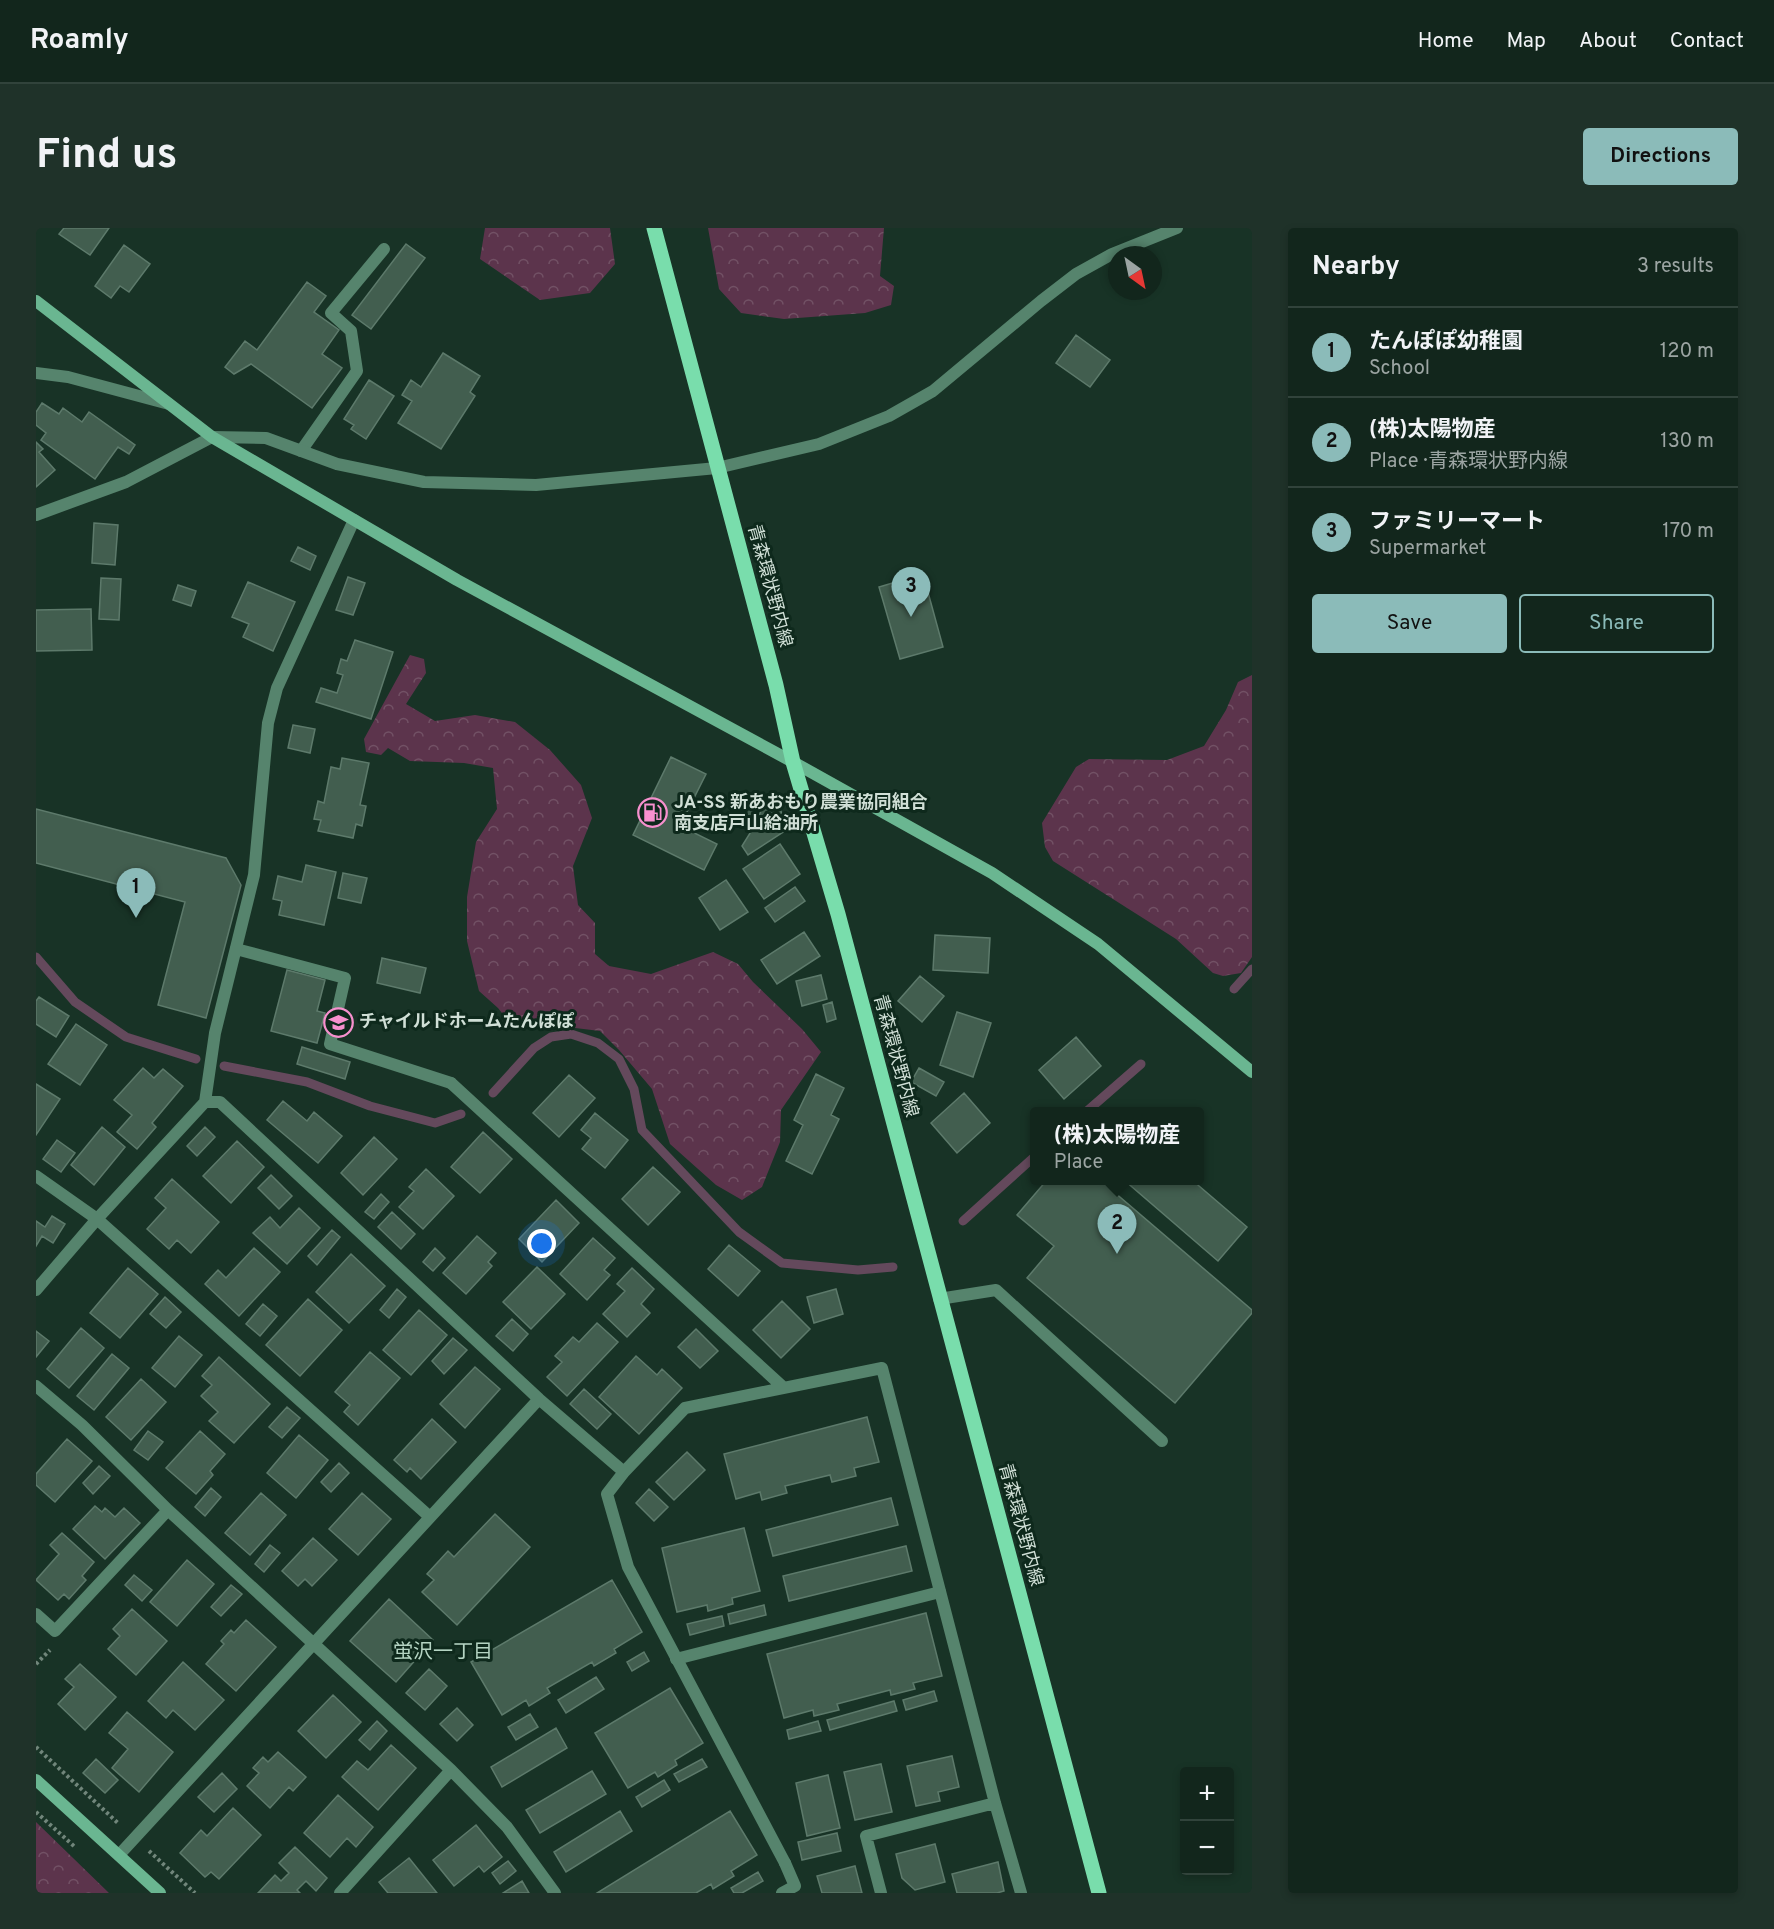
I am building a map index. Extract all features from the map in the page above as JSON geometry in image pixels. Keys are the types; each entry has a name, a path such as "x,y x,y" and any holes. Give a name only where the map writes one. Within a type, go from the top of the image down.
{"main road":[{"name":"青森環状野内線","path":"654,228 776,685 793,762 838,914 1099,1893"}],"street":[{"path":"36,515 126,482 212,437 266,438 337,464 424,482 536,485 717,468 819,444 889,416 933,391 1076,274 1112,254 1177,228"},
{"path":"301,451 357,371 351,331 331,313 384,249"},
{"path":"36,301 212,437 457,580 992,873 1098,944 1252,1072"},
{"path":"36,373 68,377 170,404"},
{"path":"36,1290 97,1219 206,1102 215,1033 254,875 268,723 277,688 354,520"},
{"path":"236,949 345,978 330,1044 451,1083 784,1388"},
{"path":"206,1102 220,1102 539,1399 624,1472"},
{"path":"36,1176 97,1219 430,1517"},
{"path":"939,1299 996,1290 1162,1441"},
{"path":"782,1893 795,1886 785,1863 628,1567 607,1494 624,1472 685,1408 882,1368 1020,1893"},
{"path":"36,1386 82,1425 168,1510 451,1770 507,1827 555,1893"},
{"path":"119,1855 539,1399"},
{"path":"36,1614 55,1631 168,1510"},
{"path":"676,1659 940,1592"},
{"path":"340,1893 451,1770"},
{"path":"36,1780 160,1893"},
{"path":"881,1893 866,1836 995,1803"}],"path":[{"path":"36,1747 195,1893"}],"green space":[{"path":"485,228 610,228 615,264 590,293 540,300 480,259"},
{"path":"708,228 884,228 880,276 894,286 891,305 865,313 784,319 741,313 719,289"},
{"path":"410,655 424,659 426,673 406,704 435,721 475,715 515,722 550,750 581,785 592,818 573,866 578,905 595,923 595,954 609,966 651,974 713,952 738,964 753,982 802,1029 821,1052 781,1110 780,1142 762,1187 742,1200 716,1185 670,1144 652,1089 600,1031 559,1026 513,1027 498,1008 479,991 467,941 467,897 476,842 497,809 493,768 464,763 410,761 388,748 381,755 366,752 364,739"},
{"path":"1252,675 1252,957 1241,973 1223,976 1213,973 1176,939 1053,861 1045,847 1042,823 1076,767 1089,759 1167,760 1204,746 1226,710 1238,682"},
{"path":"36,1822 109,1893 36,1893"}],"building":[{"path":"64,228 109,228 90,255 59,234"},
{"path":"406,244 425,258 371,329 352,315"},
{"path":"124,245 150,264 129,292 120,286 111,298 95,286"},
{"path":"307,282 326,296 314,312 339,330 322,354 342,368 312,408 251,364 234,374 225,367 245,341 257,350"},
{"path":"1076,335 1110,360 1090,387 1056,363"},
{"path":"443,353 480,376 470,392 475,396 441,449 398,423 412,401 402,395 411,380 421,387"},
{"path":"369,380 394,396 366,439 351,429 354,425 344,419"},
{"path":"42,403 59,414 63,408 82,422 89,412 135,445 129,454 118,447 95,479 41,440 46,433 36,425 36,412"},
{"path":"36,442 43,449 39,452 55,470 36,487"},
{"path":"94,523 118,525 115,565 92,563"},
{"path":"298,547 316,556 310,570 291,561"},
{"path":"923,574 943,647 900,659 879,587"},
{"path":"348,577 365,583 353,615 336,610"},
{"path":"101,578 121,579 119,620 99,619"},
{"path":"248,582 295,602 273,651 243,637 249,624 232,617"},
{"path":"178,585 196,591 191,606 173,600"},
{"path":"91,609 92,650 36,651 36,610"},
{"path":"355,640 393,652 371,719 316,702 321,688 337,693 343,675 337,673 341,659 347,661"},
{"path":"293,725 315,729 310,753 288,748"},
{"path":"671,757 706,774 680,826 717,844 704,870 633,835"},
{"path":"342,758 369,763 360,805 366,806 362,826 356,824 353,838 318,831 321,820 314,819 318,801 324,803 331,767 340,769"},
{"path":"745,799 758,805 751,823 738,818"},
{"path":"764,802 781,811 785,831 748,855 742,846 757,822"},
{"path":"36,809 226,858 241,885 206,1018 158,1005 185,902 36,863"},
{"path":"780,844 800,874 764,899 743,869"},
{"path":"306,865 336,872 324,925 279,915 282,901 273,899 278,876 302,882"},
{"path":"343,873 367,878 361,903 338,898"},
{"path":"726,880 748,912 720,930 699,898"},
{"path":"795,887 805,901 775,922 765,908"},
{"path":"804,932 820,956 777,984 761,960"},
{"path":"935,935 990,938 988,973 933,970"},
{"path":"382,958 426,968 420,993 377,983"},
{"path":"287,970 325,980 317,1011 325,1013 317,1043 271,1031"},
{"path":"821,975 827,999 802,1006 796,981"},
{"path":"920,976 944,996 922,1022 898,1001"},
{"path":"39,997 69,1016 56,1037 36,1024 36,1001"},
{"path":"832,1002 836,1019 827,1022 823,1005"},
{"path":"957,1012 991,1023 973,1077 940,1065"},
{"path":"76,1024 107,1045 80,1085 48,1064"},
{"path":"1076,1037 1101,1066 1064,1099 1039,1070"},
{"path":"302,1047 350,1062 345,1079 297,1064"},
{"path":"143,1068 154,1078 163,1069 183,1086 152,1123 156,1127 137,1149 117,1132 132,1115 114,1100"},
{"path":"919,1068 944,1082 936,1096 911,1082"},
{"path":"816,1074 844,1088 831,1115 839,1119 812,1174 786,1161 803,1125 794,1120"},
{"path":"569,1075 595,1098 559,1137 533,1113"},
{"path":"36,1084 60,1099 36,1135"},
{"path":"964,1093 990,1123 957,1153 931,1123"},
{"path":"283,1101 307,1121 314,1112 342,1136 318,1163 267,1120"},
{"path":"595,1113 628,1140 605,1168 582,1149 591,1138 581,1130"},
{"path":"102,1127 125,1147 94,1185 71,1165"},
{"path":"205,1127 215,1137 197,1156 187,1146"},
{"path":"483,1132 512,1159 480,1193 451,1167"},
{"path":"374,1137 397,1159 363,1195 341,1173"},
{"path":"57,1140 75,1153 61,1172 43,1159"},
{"path":"237,1141 264,1167 231,1203 203,1176"},
{"path":"653,1167 680,1192 648,1225 622,1199"},
{"path":"426,1169 454,1196 423,1229 399,1207 414,1191 409,1187"},
{"path":"271,1175 292,1196 279,1209 258,1188"},
{"path":"172,1179 219,1222 191,1253 177,1240 169,1249 147,1229 166,1208 155,1198"},
{"path":"1043,1185 1106,1185 1252,1310 1252,1313 1175,1403 1027,1278 1054,1246 1017,1215"},
{"path":"1130,1185 1198,1185 1247,1227 1218,1261"},
{"path":"381,1194 389,1202 374,1219 365,1212"},
{"path":"556,1200 579,1223 542,1262 519,1239"},
{"path":"299,1208 320,1228 287,1264 253,1233 270,1217 280,1228"},
{"path":"392,1212 415,1234 401,1249 378,1227"},
{"path":"52,1216 65,1224 53,1243 42,1236 36,1246 36,1221 45,1227"},
{"path":"332,1230 340,1237 317,1265 308,1256"},
{"path":"477,1236 496,1253 488,1262 492,1266 466,1294 443,1273"},
{"path":"593,1238 615,1258 604,1270 610,1275 587,1300 560,1274"},
{"path":"729,1245 760,1271 738,1296 708,1269"},
{"path":"254,1248 280,1272 239,1316 205,1284 218,1270 226,1278"},
{"path":"435,1248 445,1258 433,1271 423,1262"},
{"path":"351,1254 385,1286 349,1323 316,1292"},
{"path":"537,1267 565,1294 531,1329 503,1302"},
{"path":"128,1268 158,1294 120,1338 90,1313"},
{"path":"632,1268 654,1289 641,1304 650,1313 627,1337 603,1314 625,1291 617,1284"},
{"path":"397,1289 406,1297 389,1318 380,1310"},
{"path":"836,1289 843,1314 814,1323 807,1297"},
{"path":"165,1297 181,1312 166,1328 150,1314"},
{"path":"308,1299 342,1330 300,1376 266,1345"},
{"path":"782,1301 810,1329 781,1358 753,1330"},
{"path":"263,1304 277,1316 260,1336 246,1324"},
{"path":"419,1310 447,1335 411,1375 383,1350"},
{"path":"512,1319 528,1334 513,1351 496,1336"},
{"path":"597,1323 618,1342 567,1396 547,1377 562,1362 555,1356 573,1337 579,1342"},
{"path":"81,1328 104,1348 69,1388 47,1369"},
{"path":"696,1329 718,1351 700,1368 678,1347"},
{"path":"36,1331 49,1341 36,1357"},
{"path":"179,1336 202,1355 175,1387 152,1368"},
{"path":"453,1338 467,1350 444,1374 432,1361"},
{"path":"370,1352 400,1378 358,1425 344,1412 350,1405 335,1392"},
{"path":"112,1354 129,1368 94,1410 77,1396"},
{"path":"636,1356 657,1375 662,1369 682,1388 639,1434 599,1397"},
{"path":"219,1357 270,1404 234,1443 209,1421 218,1412 201,1396 212,1385 202,1376"},
{"path":"475,1367 500,1389 465,1428 440,1404"},
{"path":"141,1379 166,1402 131,1440 106,1417"},
{"path":"584,1389 611,1414 597,1429 570,1404"},
{"path":"287,1407 300,1418 282,1438 269,1427"},
{"path":"867,1417 879,1462 854,1468 856,1476 832,1482 830,1475 785,1486 787,1493 762,1500 760,1492 736,1499 724,1454"},
{"path":"432,1419 456,1442 421,1479 410,1468 407,1472 394,1460"},
{"path":"148,1431 163,1442 148,1460 134,1450"},
{"path":"200,1431 225,1454 210,1471 213,1475 196,1494 166,1468"},
{"path":"299,1435 328,1460 296,1498 267,1473"},
{"path":"67,1439 92,1461 55,1502 36,1485 36,1474"},
{"path":"687,1452 705,1470 674,1500 656,1482"},
{"path":"339,1463 349,1473 331,1492 321,1482"},
{"path":"99,1466 110,1476 93,1494 83,1483"},
{"path":"211,1488 221,1497 205,1516 195,1507"},
{"path":"649,1489 668,1507 654,1521 636,1503"},
{"path":"261,1493 286,1515 250,1555 225,1533"},
{"path":"362,1493 391,1519 358,1555 329,1529"},
{"path":"891,1498 898,1525 773,1556 766,1530"},
{"path":"95,1506 102,1512 105,1508 115,1517 124,1508 140,1523 105,1559 73,1529"},
{"path":"495,1514 530,1547 457,1625 422,1592 434,1580 427,1574 448,1551 454,1557"},
{"path":"744,1528 760,1591 732,1598 733,1604 708,1611 707,1605 677,1612 662,1548"},
{"path":"62,1533 94,1562 82,1576 86,1580 69,1599 64,1594 58,1600 36,1580 59,1554 50,1545"},
{"path":"313,1538 337,1560 312,1586 305,1579 298,1586 282,1571"},
{"path":"270,1545 280,1553 264,1572 255,1564"},
{"path":"906,1546 912,1571 789,1601 783,1576"},
{"path":"187,1560 214,1584 177,1626 150,1602"},
{"path":"134,1575 152,1590 142,1601 125,1585"},
{"path":"612,1580 642,1632 614,1649 616,1653 594,1666 592,1662 547,1688 550,1693 529,1706 526,1700 502,1715 471,1662"},
{"path":"231,1585 242,1594 221,1616 211,1607"},
{"path":"389,1599 433,1640 396,1682 350,1641"},
{"path":"764,1605 766,1615 730,1624 728,1614"},
{"path":"132,1609 167,1641 136,1675 108,1649 120,1636 113,1629"},
{"path":"926,1613 942,1676 913,1683 915,1689 891,1695 890,1690 837,1704 839,1710 814,1716 813,1710 784,1718 767,1654"},
{"path":"722,1616 724,1626 690,1635 687,1624"},
{"path":"246,1620 276,1647 236,1691 206,1664 224,1644 221,1641 231,1630 234,1633"},
{"path":"644,1652 649,1661 632,1671 627,1662"},
{"path":"183,1662 224,1700 195,1730 173,1710 166,1718 148,1701"},
{"path":"80,1664 116,1697 85,1730 58,1704 74,1687 65,1679"},
{"path":"429,1669 447,1686 425,1710 406,1693"},
{"path":"596,1677 604,1689 566,1713 558,1700"},
{"path":"670,1688 703,1743 675,1760 677,1765 658,1777 655,1772 628,1788 595,1733"},
{"path":"934,1691 937,1701 906,1710 903,1700"},
{"path":"333,1695 361,1722 326,1758 298,1731"},
{"path":"894,1701 897,1711 830,1730 827,1720"},
{"path":"457,1708 473,1725 457,1741 440,1724"},
{"path":"127,1712 173,1752 139,1792 112,1768 128,1749 109,1733"},
{"path":"530,1714 538,1727 516,1740 508,1727"},
{"path":"377,1721 387,1731 370,1750 359,1740"},
{"path":"818,1721 821,1731 789,1739 787,1730"},
{"path":"556,1728 567,1748 502,1787 491,1767"},
{"path":"391,1745 416,1768 378,1810 342,1777 357,1761 368,1770"},
{"path":"278,1752 306,1777 293,1791 289,1787 270,1808 247,1786 259,1773 253,1768 263,1757 268,1762"},
{"path":"952,1756 959,1787 938,1792 940,1801 916,1806 907,1766"},
{"path":"96,1759 118,1780 105,1793 83,1773"},
{"path":"702,1759 707,1767 679,1782 674,1774"},
{"path":"881,1764 892,1812 855,1820 844,1772"},
{"path":"592,1771 606,1794 540,1833 526,1810"},
{"path":"222,1773 237,1789 214,1812 198,1797"},
{"path":"828,1775 840,1828 807,1836 796,1783"},
{"path":"664,1780 670,1790 642,1807 636,1797"},
{"path":"338,1795 373,1827 356,1847 347,1838 330,1857 304,1833"},
{"path":"233,1808 261,1835 219,1879 211,1872 205,1877 180,1853 201,1830 207,1836"},
{"path":"620,1811 632,1831 566,1872 554,1852"},
{"path":"730,1811 757,1855 731,1871 734,1876 713,1889 711,1884 696,1893 597,1893"},
{"path":"476,1825 502,1857 484,1872 479,1866 454,1886 433,1860"},
{"path":"837,1833 841,1851 802,1860 798,1842"},
{"path":"935,1844 945,1882 915,1890 902,1878 896,1854"},
{"path":"295,1847 327,1878 316,1891 306,1881 297,1890 300,1893 258,1893 275,1875 281,1881 289,1873 279,1863"},
{"path":"409,1858 437,1893 388,1893 379,1882"},
{"path":"508,1861 516,1871 500,1884 492,1873"},
{"path":"998,1862 1004,1891 957,1893 952,1874"},
{"path":"855,1866 862,1893 822,1893 817,1876"},
{"path":"758,1872 763,1881 742,1893 734,1893 731,1888"},
{"path":"522,1881 529,1893 503,1893"}],"waterway":[{"path":"36,957 75,1002 126,1037 196,1059"},
{"path":"1234,989 1252,969"},
{"path":"493,1093 534,1048 551,1037 571,1034 598,1043 619,1059 634,1089 642,1130 739,1232 782,1263 858,1270 893,1267"},
{"path":"1092,1107 1141,1064"},
{"path":"224,1066 307,1082 370,1106 435,1123 461,1114"},
{"path":"963,1221 1030,1161"}],"place":[{"name":"ファミリーマート","path":"911,617"},
{"name":"JA-SS 新あおもり農業協同組合 南支店戸山給油所","path":"653,813"},
{"name":"たんぽぽ幼稚園","path":"136,918"},
{"name":"チャイルドホームたんぽぽ","path":"338,1022"},
{"name":"(株)太陽物産","path":"1117,1254"}],"district":[{"name":"蛍沢一丁目","path":"443,1653"}]}
